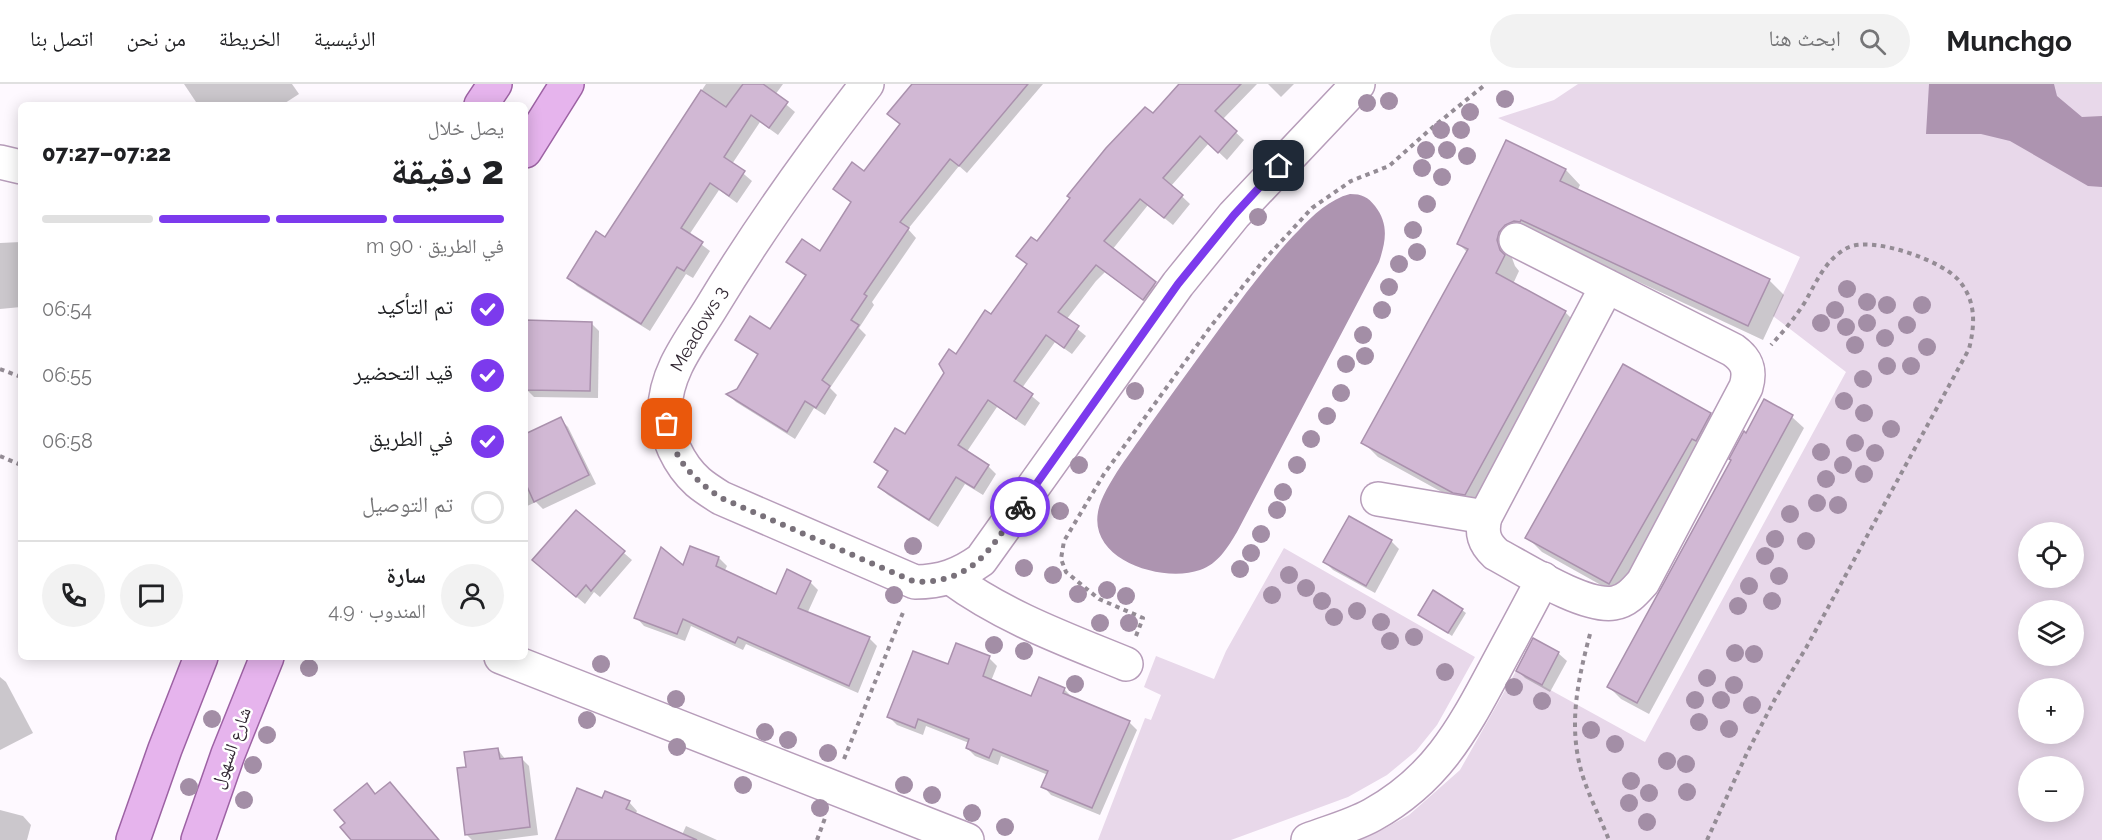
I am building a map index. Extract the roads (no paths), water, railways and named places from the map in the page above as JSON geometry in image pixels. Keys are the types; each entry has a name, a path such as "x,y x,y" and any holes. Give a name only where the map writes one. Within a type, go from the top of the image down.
{"main road":[{"path":"483,102 495,84"},
{"path":"528,146 567,84"},
{"path":"133,840 200,660"},
{"name":"شارع السهول","path":"198,840 228,754 266,660"}],"street":[{"name":"Meadows 3","path":"867,84 776,207 720,292 679,359 668,384 665,410 669,437 681,462 705,487 721,498 915,582 933,582 951,578 981,560 1178,284 1234,215 1358,84"},
{"path":"0,162 18,166"},
{"path":"1516,240 1607,286 1733,350 1742,356 1748,366 1749,377 1746,387 1643,582 1631,595 1616,603 1598,604 1581,599 1496,554 1488,547 1483,527 1485,517 1607,286"},
{"path":"1378,499 1485,517"},
{"path":"951,578 973,594 1020,620 1126,664"},
{"path":"1308,840 1371,816 1400,797 1426,775 1449,749 1468,721 1543,579"},
{"path":"509,660 967,840"}]}
